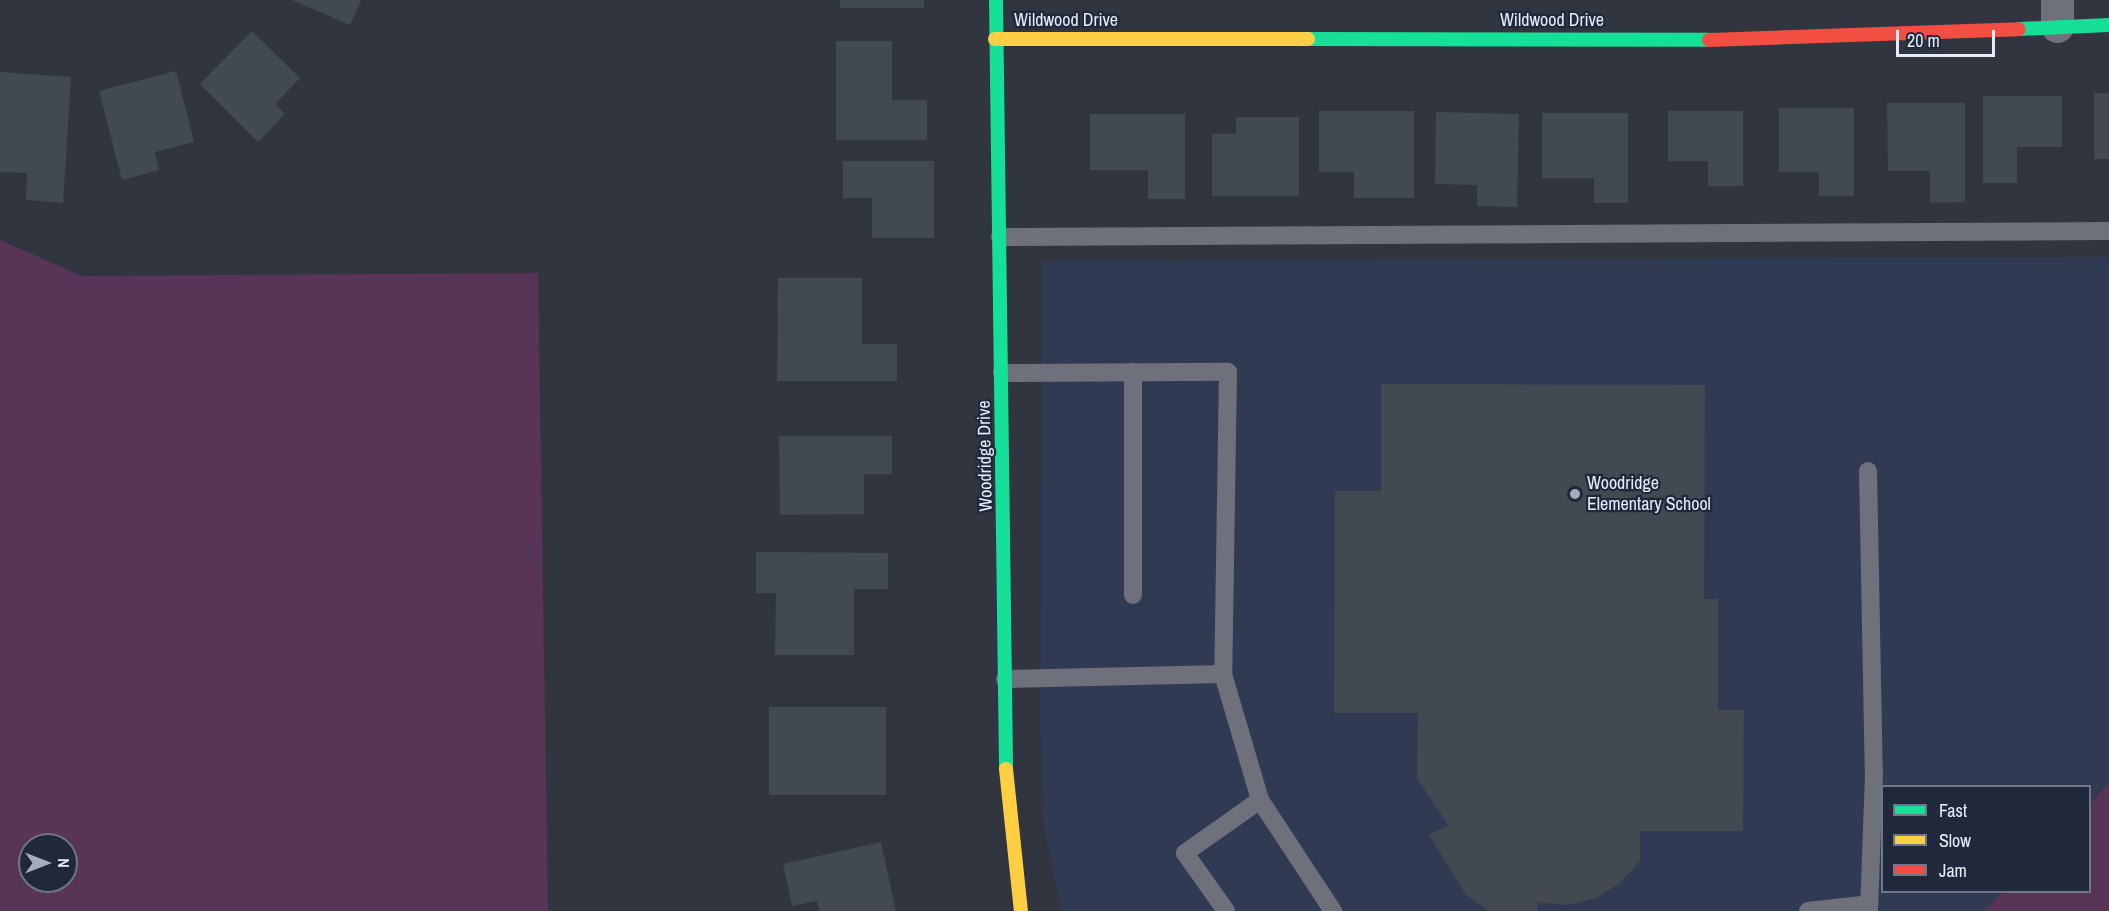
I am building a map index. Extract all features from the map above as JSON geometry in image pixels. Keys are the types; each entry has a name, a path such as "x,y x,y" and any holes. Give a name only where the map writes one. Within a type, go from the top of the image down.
{"street":[{"name":"Woodridge Drive","path":"996,0 994,39 1000,237 1006,800 1021,911"},
{"name":"Wildwood Drive","path":"994,39 1776,40 2057,13 2109,25"}],"lane":[{"path":"1000,237 2109,231"},
{"path":"1133,372 1133,595"},
{"path":"1002,373 1228,372 1223,674 1260,800 1333,911"},
{"path":"1808,911 1869,907 1874,774 1868,471"},
{"path":"1005,680 1223,674"},
{"path":"1226,911 1185,853 1260,800"}],"shaded area":[{"path":"0,240 82,276 538,273 548,911 0,911"},
{"name":"Woodridge Elementary School","path":"2109,257 2109,783 2091,802 2091,785 1881,785 1881,893 2002,893 1984,911 1062,911 1044,830 1040,727 1042,261"},
{"path":"2109,783 2109,911 1984,911 2002,893 2091,893 2091,802"}],"building":[{"path":"292,0 361,0 350,25"},
{"path":"840,0 924,0 924,8 840,8"},
{"path":"252,31 300,78 275,104 285,114 258,142 200,84"},
{"path":"836,41 892,41 892,100 927,100 927,140 836,140"},
{"path":"176,71 194,142 155,152 159,170 122,180 99,91"},
{"path":"0,72 71,77 63,203 26,200 27,173 0,172"},
{"path":"2094,93 2109,93 2109,159 2094,159"},
{"path":"1983,96 2062,96 2062,147 2017,147 2017,183 1983,183"},
{"path":"1887,103 1965,103 1965,202 1930,203 1930,171 1888,171"},
{"path":"1779,108 1854,108 1854,196 1819,196 1819,172 1779,172"},
{"path":"1319,111 1414,111 1414,198 1354,198 1354,172 1319,172"},
{"path":"1668,111 1743,111 1743,186 1708,186 1708,161 1668,161"},
{"path":"1436,112 1519,114 1517,207 1477,206 1477,185 1435,184"},
{"path":"1542,113 1628,113 1628,203 1594,203 1594,178 1542,178"},
{"path":"1090,114 1185,114 1185,199 1148,199 1148,170 1090,170"},
{"path":"1236,117 1299,117 1299,196 1212,196 1212,134 1236,134"},
{"path":"843,161 934,161 934,238 872,238 872,198 843,198"},
{"path":"778,278 862,278 862,344 897,344 897,381 777,381"},
{"path":"1381,384 1705,385 1704,599 1718,599 1718,710 1744,710 1743,831 1640,831 1640,861 1620,883 1596,898 1567,905 1538,902 1538,911 1489,911 1466,895 1429,835 1448,825 1417,778 1418,713 1334,713 1335,491 1381,491"},
{"path":"779,436 892,436 892,474 864,474 864,514 780,515"},
{"path":"756,552 888,553 888,589 854,589 854,655 775,655 776,593 756,593"},
{"path":"769,707 886,707 886,795 769,795"},
{"path":"881,842 896,911 819,911 817,901 792,906 783,864"}],"traffic: fast":[{"path":"996,0 1006,769"},
{"path":"2019,29 2109,25"},
{"path":"1308,39 1709,40"}],"traffic: slow":[{"path":"995,39 1308,39"},
{"path":"1006,769 1021,911"}],"traffic: jam":[{"path":"1709,40 2019,29"}],"place":[{"name":"Woodridge Elementary School","path":"1575,494"}]}
